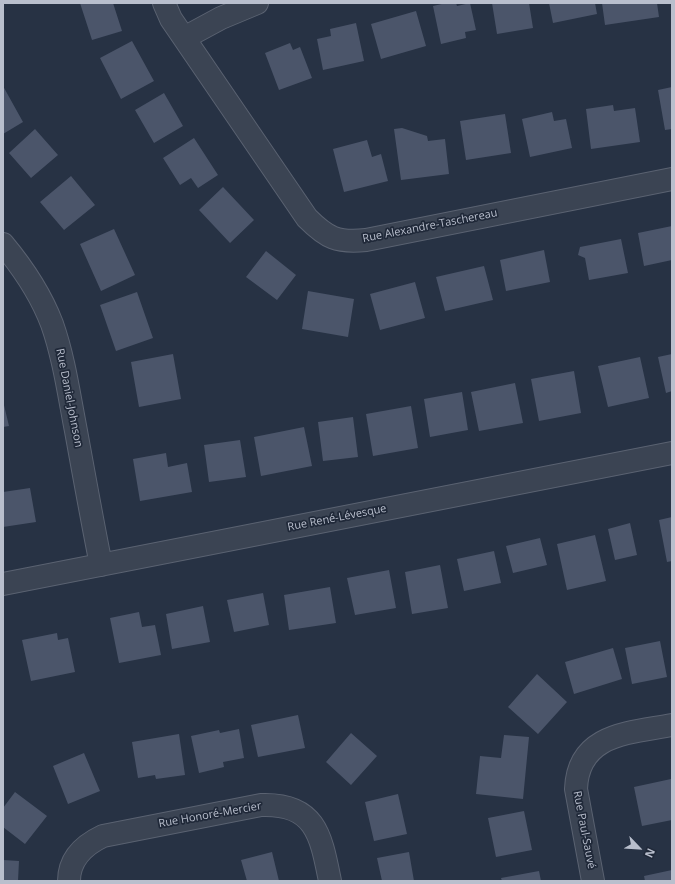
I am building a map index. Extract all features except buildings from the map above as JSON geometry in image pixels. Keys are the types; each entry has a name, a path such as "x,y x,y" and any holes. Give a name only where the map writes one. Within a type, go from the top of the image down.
{"street":[{"name":"Rue Alexandre-Taschereau","path":"164,3 171,19 307,218 327,235 339,240 366,240 672,180"},
{"path":"184,38 220,18 257,3"},
{"name":"Rue Daniel-Johnson","path":"3,244 32,284 43,304 54,330 66,380 101,565"},
{"name":"Rue René-Lévesque","path":"3,584 672,453"},
{"name":"Rue Paul-Sauvé","path":"594,881 576,789 576,779 581,763 591,750 609,738 672,725"},
{"name":"Rue Honoré-Mercier","path":"69,881 70,868 80,852 86,845 103,836 253,807 274,805 285,806 302,814 310,820 321,842 330,881"}]}
